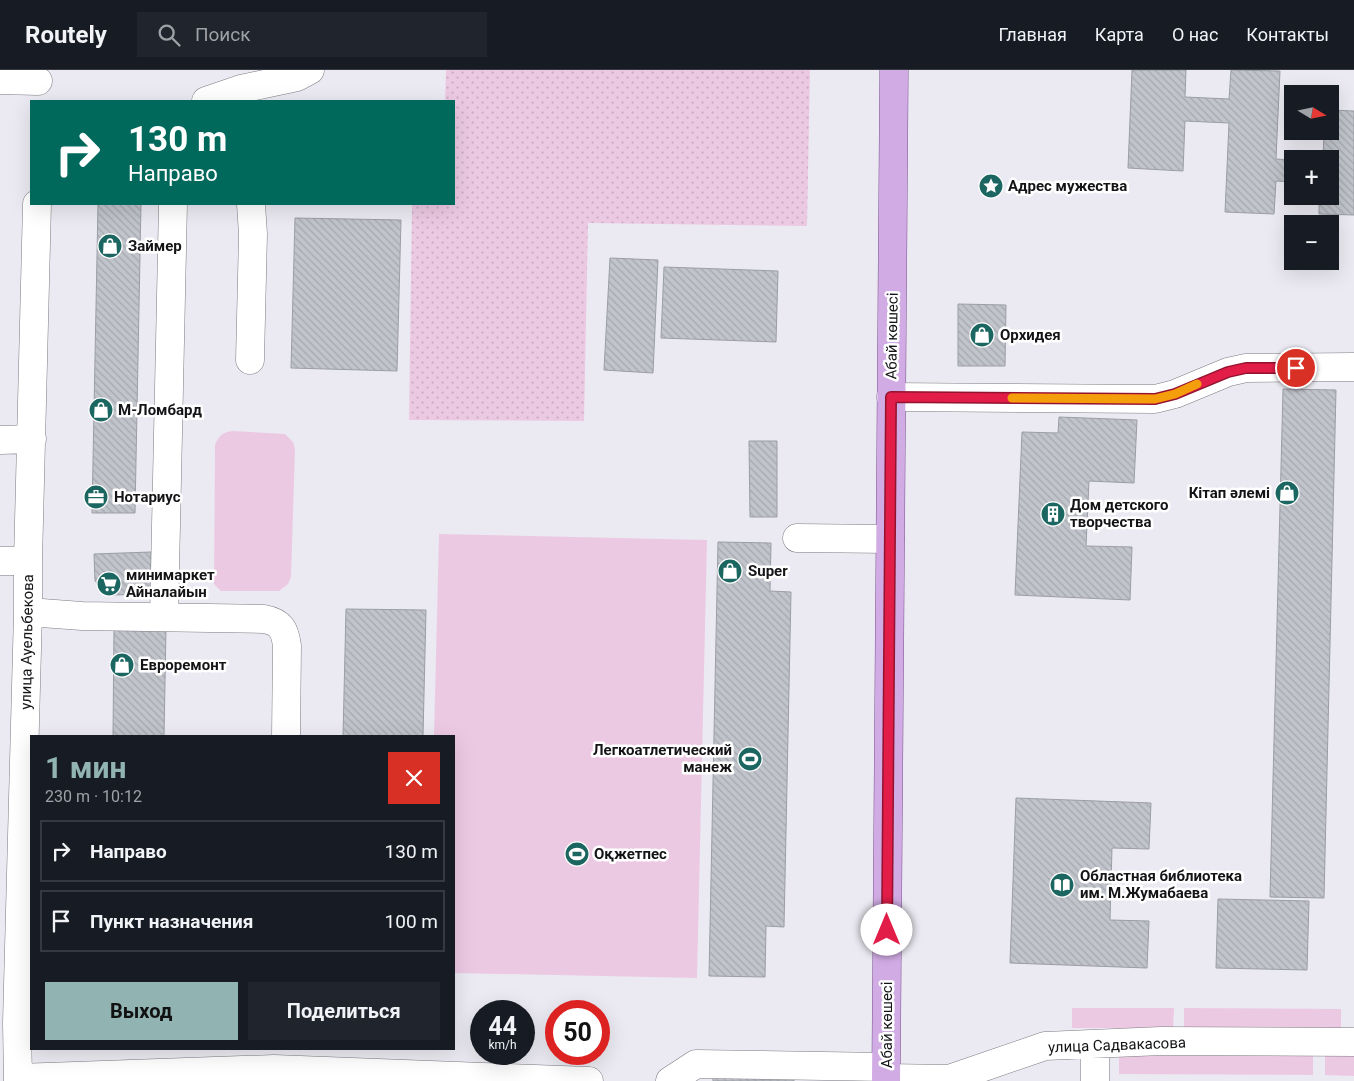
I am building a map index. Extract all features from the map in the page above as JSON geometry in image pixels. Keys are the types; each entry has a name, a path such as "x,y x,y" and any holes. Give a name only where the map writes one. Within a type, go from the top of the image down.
{"main road":[{"name":"Абай көшесі","path":"886,1075 894,70"}],"street":[{"path":"216,100 245,97 310,70"},
{"path":"0,80 38,84"},
{"name":"улица Ауельбекова","path":"18,1080 9,1023 28,612 37,205"},
{"path":"164,617 173,205"},
{"path":"250,360 253,234 251,205"},
{"path":"891,397 1155,399 1175,394 1228,372 1246,368 1354,367"},
{"path":"0,440 32,440"},
{"path":"797,538 890,539"},
{"path":"0,561 28,561"},
{"path":"28,612 82,616 274,620 281,626 286,636 286,735"},
{"name":"улица Садвакасова","path":"670,1081 696,1064 949,1079 1045,1046 1162,1041 1354,1042"},
{"path":"1095,1044 1095,1081"},
{"path":"18,1080 273,1075 589,1081"}],"shaded area":[{"path":"446,70 810,70 807,226 588,223 584,421 409,420 412,205 455,205 455,100 445,100"},
{"path":"233,431 285,434 293,442 295,449 291,577 288,584 279,591 221,591 214,584 215,445 222,435"},
{"name":"Оқжетпес","path":"439,534 707,540 697,978 455,973 455,735 434,735"},
{"path":"1072,1008 1174,1008 1173,1028 1072,1028"},
{"path":"1184,1008 1341,1009 1341,1030 1184,1029"},
{"path":"1119,1051 1313,1052 1313,1075 1119,1074"},
{"path":"1325,1053 1354,1053 1354,1076 1325,1075"}],"building":[{"path":"1132,70 1186,70 1185,97 1229,99 1231,70 1280,71 1276,159 1284,160 1284,182 1276,181 1274,214 1225,212 1229,123 1185,121 1183,171 1128,168"},
{"path":"1339,110 1354,111 1354,215 1319,214 1319,205 1339,205 1339,150 1323,150 1324,140 1339,140"},
{"path":"98,205 141,205 135,513 92,513"},
{"path":"295,218 401,220 397,371 291,368"},
{"path":"610,258 658,260 653,373 604,370"},
{"path":"664,267 778,271 776,342 661,338"},
{"name":"Орхидея","path":"958,304 1006,305 1005,366 958,366"},
{"path":"1283,389 1336,390 1324,898 1270,897"},
{"name":"Дом детского творчества","path":"1059,417 1137,420 1134,483 1089,481 1086,546 1132,547 1130,600 1015,595 1022,432 1058,433"},
{"path":"749,441 777,441 777,517 750,517"},
{"name":"Легкоатлетический манеж","path":"718,542 771,543 770,591 791,592 784,927 766,926 765,977 709,976"},
{"path":"151,552 152,594 112,595 103,590 95,581 94,554"},
{"path":"346,609 426,610 423,735 343,735"},
{"path":"114,627 166,628 164,735 113,735"},
{"name":"Областная библиотека им. М.Жумабаева","path":"1016,798 1151,803 1149,849 1112,848 1110,920 1149,921 1147,968 1010,963"},
{"path":"1218,899 1309,901 1307,970 1216,968"},
{"path":"713,1075 794,1077 794,1081 713,1081"}],"slow traffic":[{"path":"1012,398 1155,399 1175,394 1197,384"}],"place":[{"name":"Адрес мужества","path":"991,186"},
{"name":"Займер","path":"110,246"},
{"name":"Орхидея","path":"982,335"},
{"name":"М-Ломбард","path":"101,410"},
{"name":"Кітап әлемі","path":"1287,493"},
{"name":"Нотариус","path":"96,497"},
{"name":"Дом детского творчества","path":"1053,514"},
{"name":"Super","path":"730,571"},
{"name":"минимаркет Айналайын","path":"109,584"},
{"name":"Евроремонт","path":"122,665"},
{"name":"Легкоатлетический манеж","path":"750,759"},
{"name":"Оқжетпес","path":"577,854"},
{"name":"Областная библиотека им. М.Жумабаева","path":"1062,885"}],"route":[{"path":"887,930 891,397 1155,399 1175,394 1228,372 1246,368 1296,368"}]}
